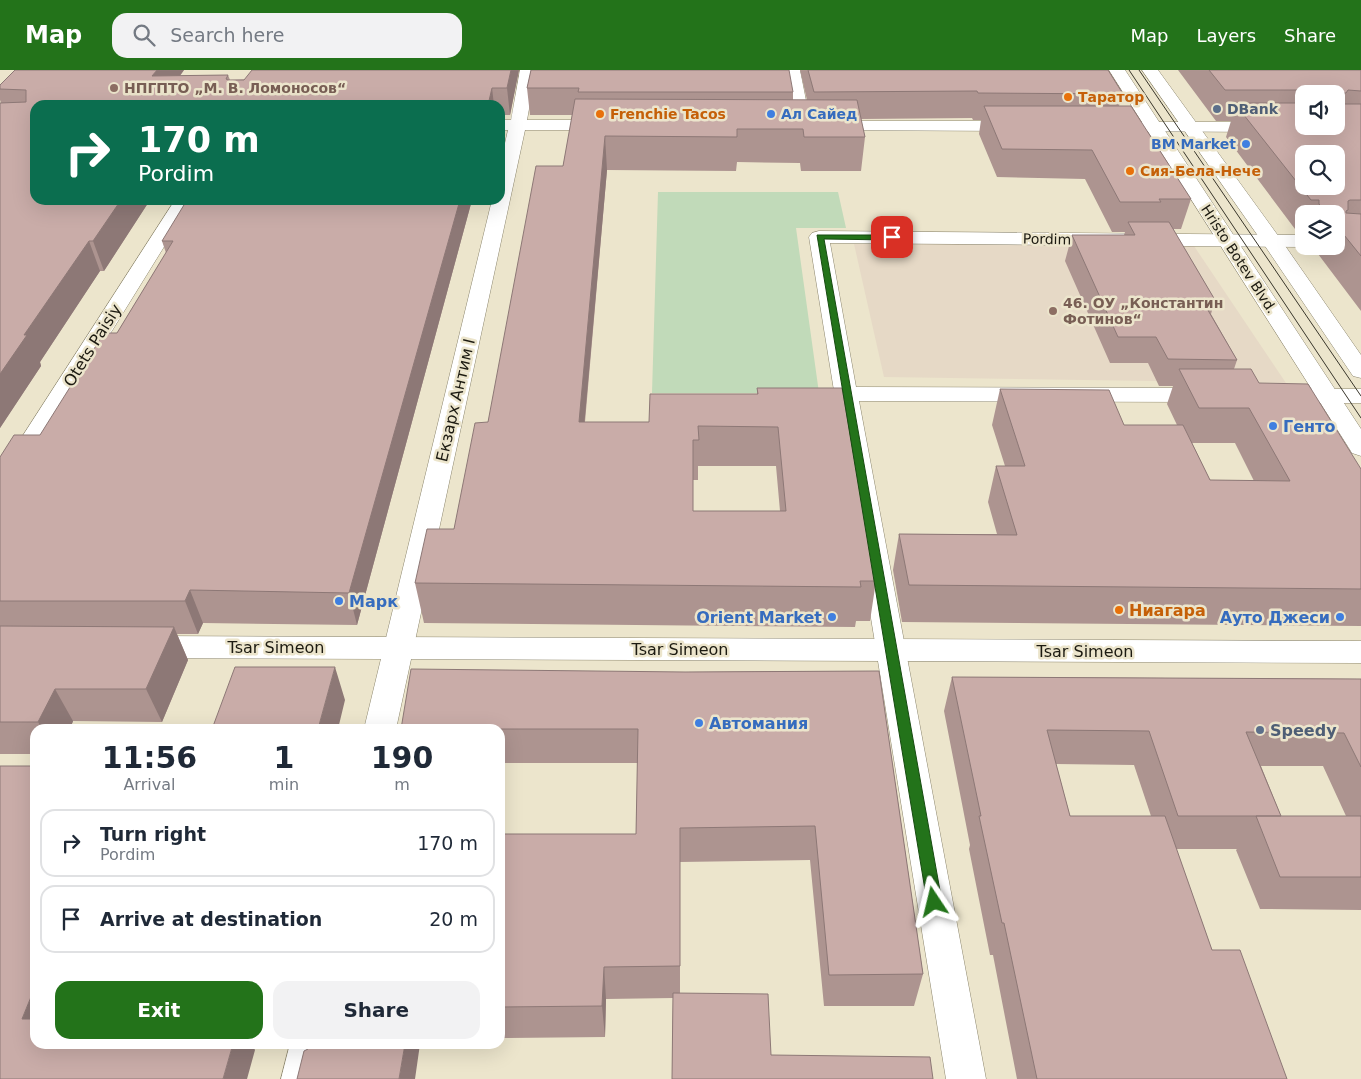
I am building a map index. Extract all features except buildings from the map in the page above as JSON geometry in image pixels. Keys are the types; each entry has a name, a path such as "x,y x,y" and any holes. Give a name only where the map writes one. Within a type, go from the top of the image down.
{"street":[{"name":"Екзарх Антим I","path":"505,144 509,125 528,70"},
{"path":"792,70 804,126"},
{"name":"Hristo Botev Blvd.","path":"1117,70 1361,448"},
{"path":"1150,70 1272,241 1361,371"},
{"path":"509,125 626,125"},
{"path":"784,126 1032,126"},
{"path":"1091,126 1283,127"},
{"name":"Otets Paisiy","path":"0,491 181,205"},
{"name":"Екзарх Антим I","path":"381,724 399,648 492,205"},
{"name":"Pordim","path":"846,394 820,237 1295,241"},
{"path":"966,1079 846,394 1230,395"},
{"path":"1279,396 1361,396"},
{"name":"Tsar Simeon","path":"120,646 1361,652"},
{"path":"301,1079 308,1049"}],"shaded area":[{"name":"46. ОУ „Константин Фотинов“","path":"1192,243 1286,383 884,377 854,244"}],"green space":[{"path":"658,192 838,192 846,228 796,228 819,393 652,393"}],"tram line":[{"path":"1129,70 1361,418"},
{"path":"1139,70 1361,396"}],"place":[{"name":"НПГПТО „М. В. Ломоносов“","path":"114,88"},
{"name":"Таратор","path":"1068,97"},
{"name":"DBank","path":"1217,109"},
{"name":"Frenchie Tacos","path":"600,114"},
{"name":"Ал Сайед","path":"771,114"},
{"name":"BM Market","path":"1246,144"},
{"name":"Сия-Бела-Нече","path":"1130,171"},
{"name":"46. ОУ „Константин Фотинов“","path":"1053,311"},
{"name":"Генто","path":"1273,426"},
{"name":"Марк","path":"339,601"},
{"name":"Ниагара","path":"1119,610"},
{"name":"Orient Market","path":"832,617"},
{"name":"Ауто Джеси","path":"1340,617"},
{"name":"Автомания","path":"699,723"},
{"name":"Speedy","path":"1260,730"}],"route":[{"path":"892,237 820,237 934,902"}]}
